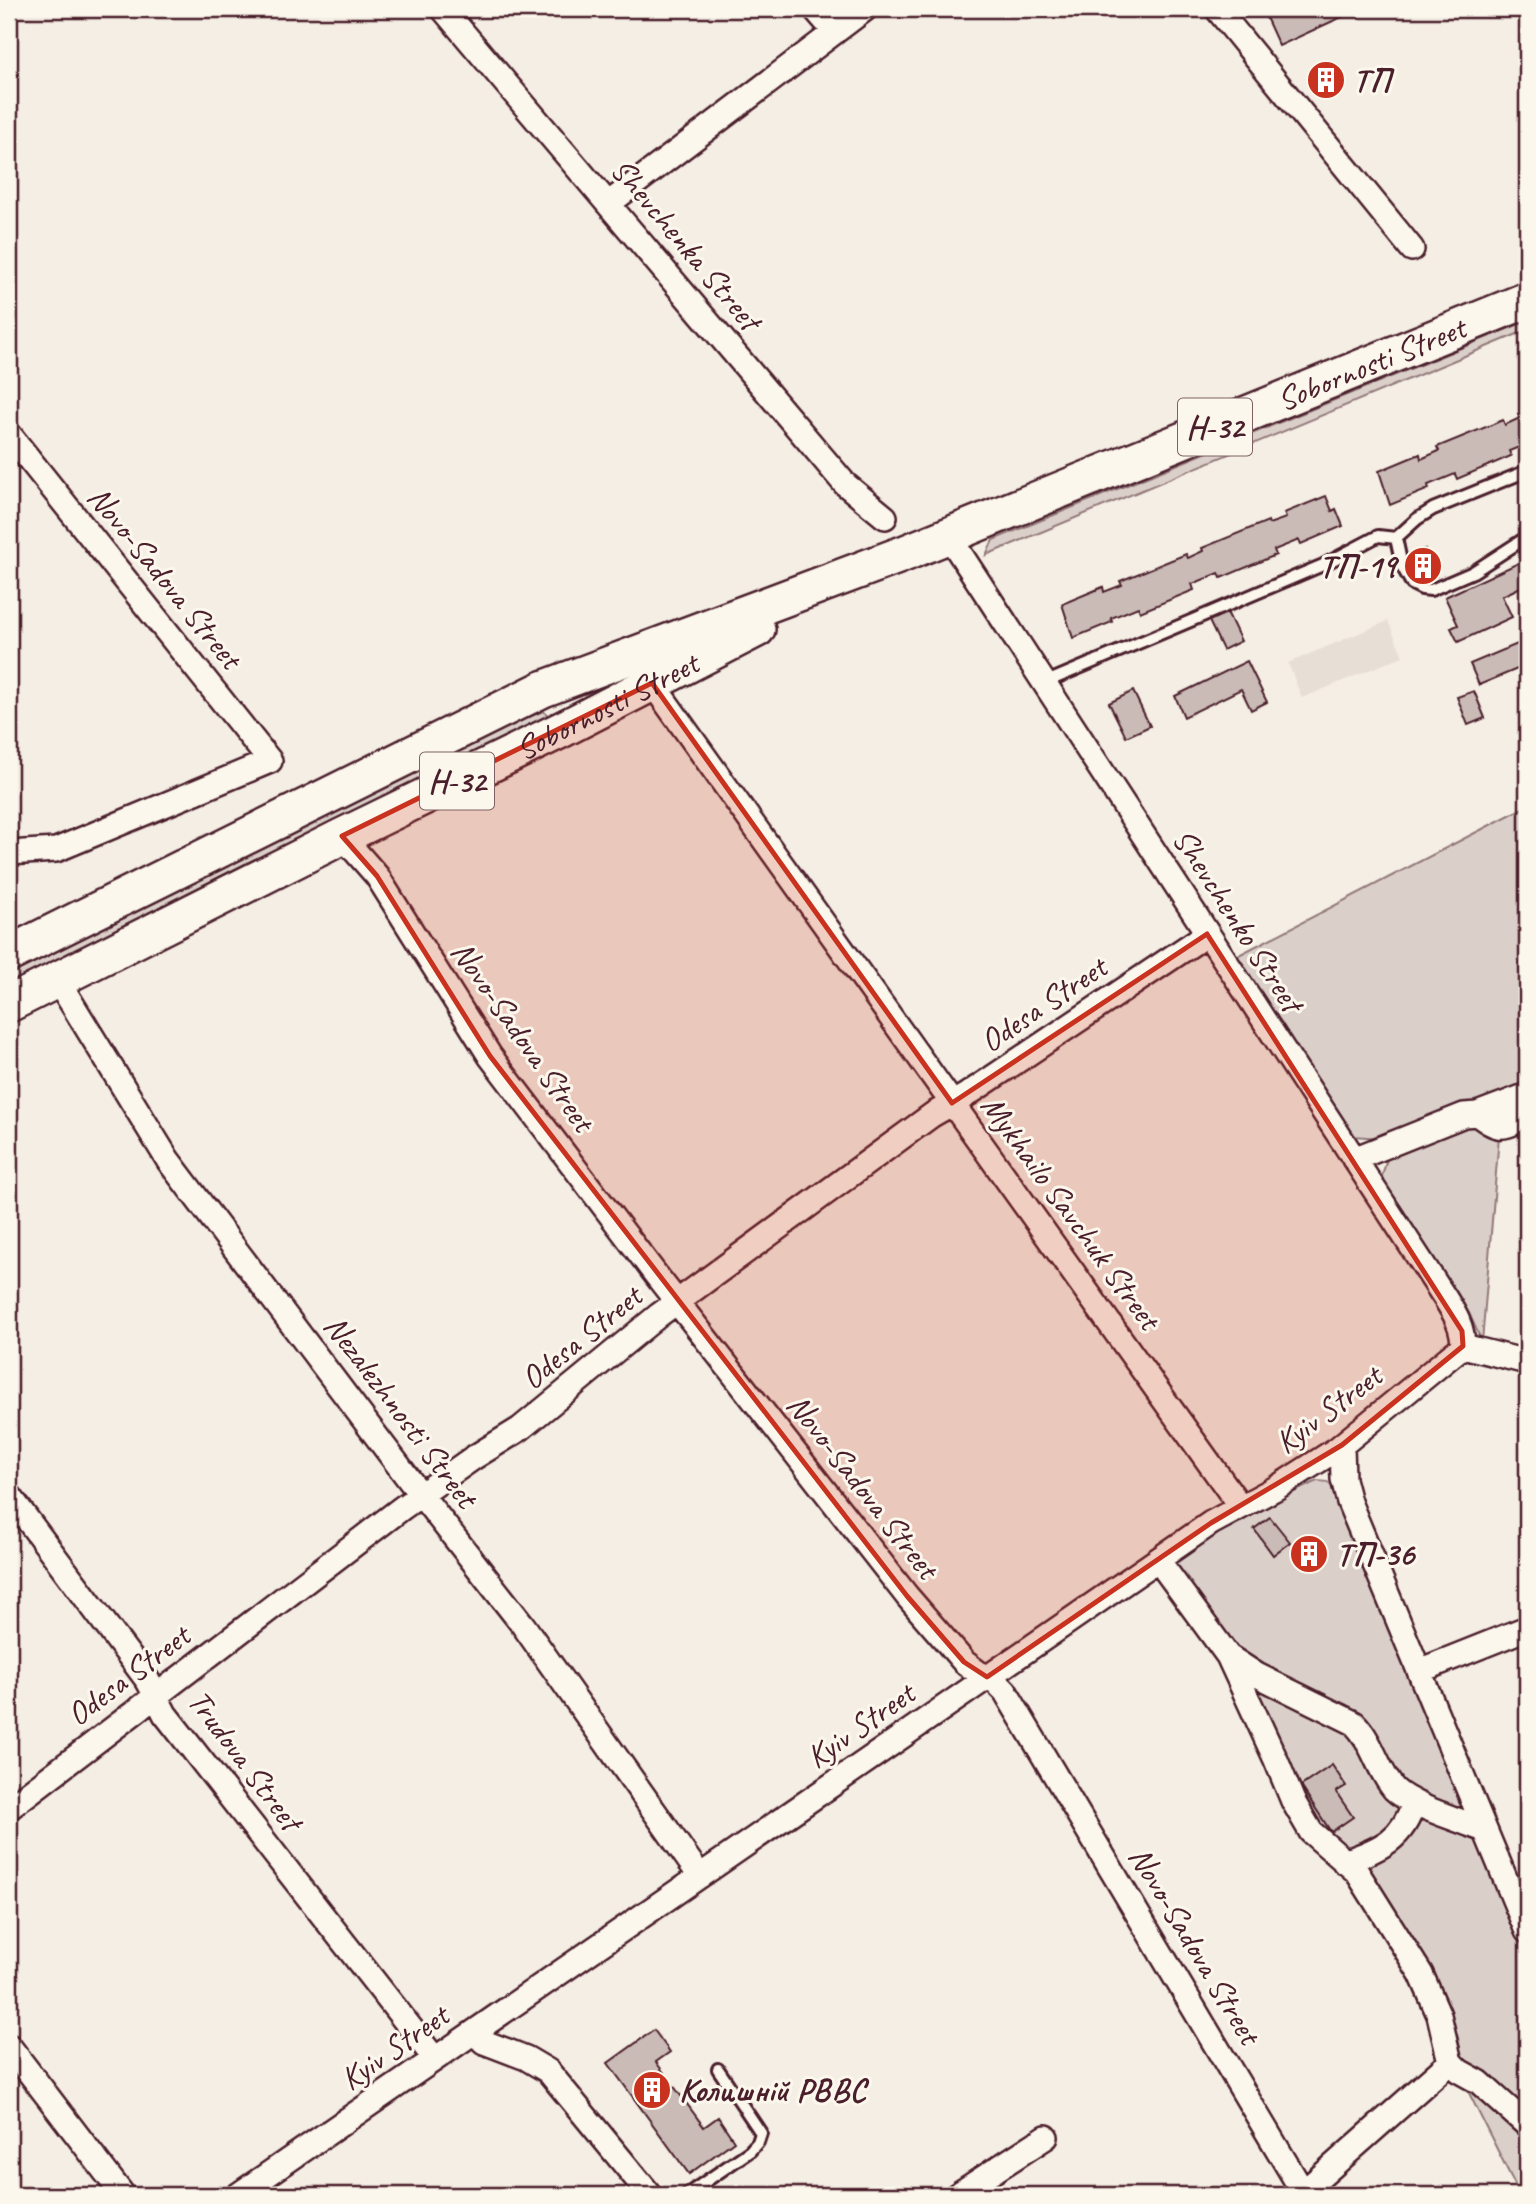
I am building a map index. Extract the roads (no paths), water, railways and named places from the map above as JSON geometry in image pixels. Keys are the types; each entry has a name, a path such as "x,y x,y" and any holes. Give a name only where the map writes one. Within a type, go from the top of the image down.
{"main road":[{"name":"Sobornosti Street","path":"9,954 543,689 903,554 1527,300"},
{"name":"Sobornosti Street","path":"9,1004 342,836 563,729 903,554"}],"street":[{"name":"Shevchenka Street","path":"443,9 845,484 885,517"},
{"path":"815,9 835,32"},
{"path":"608,204 865,9"},
{"path":"1217,9 1412,249"},
{"name":"Novo-Sadova Street","path":"9,434 270,761 56,850 9,853"},
{"name":"Shevchenko Street","path":"948,536 1457,1317 1463,1346"},
{"name":"Mykhailo Savchuk Street","path":"652,683 1240,1506"},
{"name":"Novo-Sadova Street","path":"342,836 377,876 490,1056 677,1303 907,1595 964,1662 995,1681 1005,1691 1301,2194"},
{"name":"Odesa Street","path":"9,1808 421,1494 520,1429 659,1315 932,1115 1207,934"},
{"name":"Nezalezhnosti Street","path":"58,981 168,1160 523,1625 700,1876"},
{"path":"1354,1159 1464,1115 1477,1114 1527,1095"},
{"path":"1477,1114 1497,1127 1527,1117"},
{"path":"1463,1346 1527,1362"},
{"name":"Kyiv Street","path":"238,2195 1158,1559 1211,1523 1276,1488 1342,1445 1463,1346"},
{"path":"1342,1445 1343,1479 1349,1502 1485,1830 1518,1881 1527,1931"},
{"name":"Trudova Street","path":"9,1495 148,1681 165,1714 435,2059"},
{"path":"1158,1559 1228,1656 1293,1801 1311,1832 1357,1872 1421,1974 1439,2015 1450,2062 1459,2071 1479,2082 1527,2125"},
{"path":"1419,1671 1527,1628"},
{"path":"1228,1656 1257,1675 1354,1723 1364,1732 1395,1790 1414,1802 1485,1830"},
{"path":"1344,1862 1389,1843 1406,1823 1414,1802"},
{"path":"474,2032 484,2042 526,2058 548,2071 650,2195"},
{"path":"9,2046 123,2195"},
{"path":"1301,2194 1450,2062"},
{"path":"957,2195 1046,2137"}],"lane":[{"path":"1044,684 1323,565 1378,536 1396,538 1433,509 1527,471"},
{"path":"1396,538 1402,566 1412,584 1431,590 1473,572 1527,537"},
{"path":"687,2195 750,2151 758,2142 761,2133 718,2069"}],"place":[{"name":"ТП","path":"1326,80"},
{"name":"ТП-19","path":"1423,566"},
{"name":"ТП-36","path":"1309,1554"},
{"name":"Колишній РВВС","path":"652,2090"}]}
